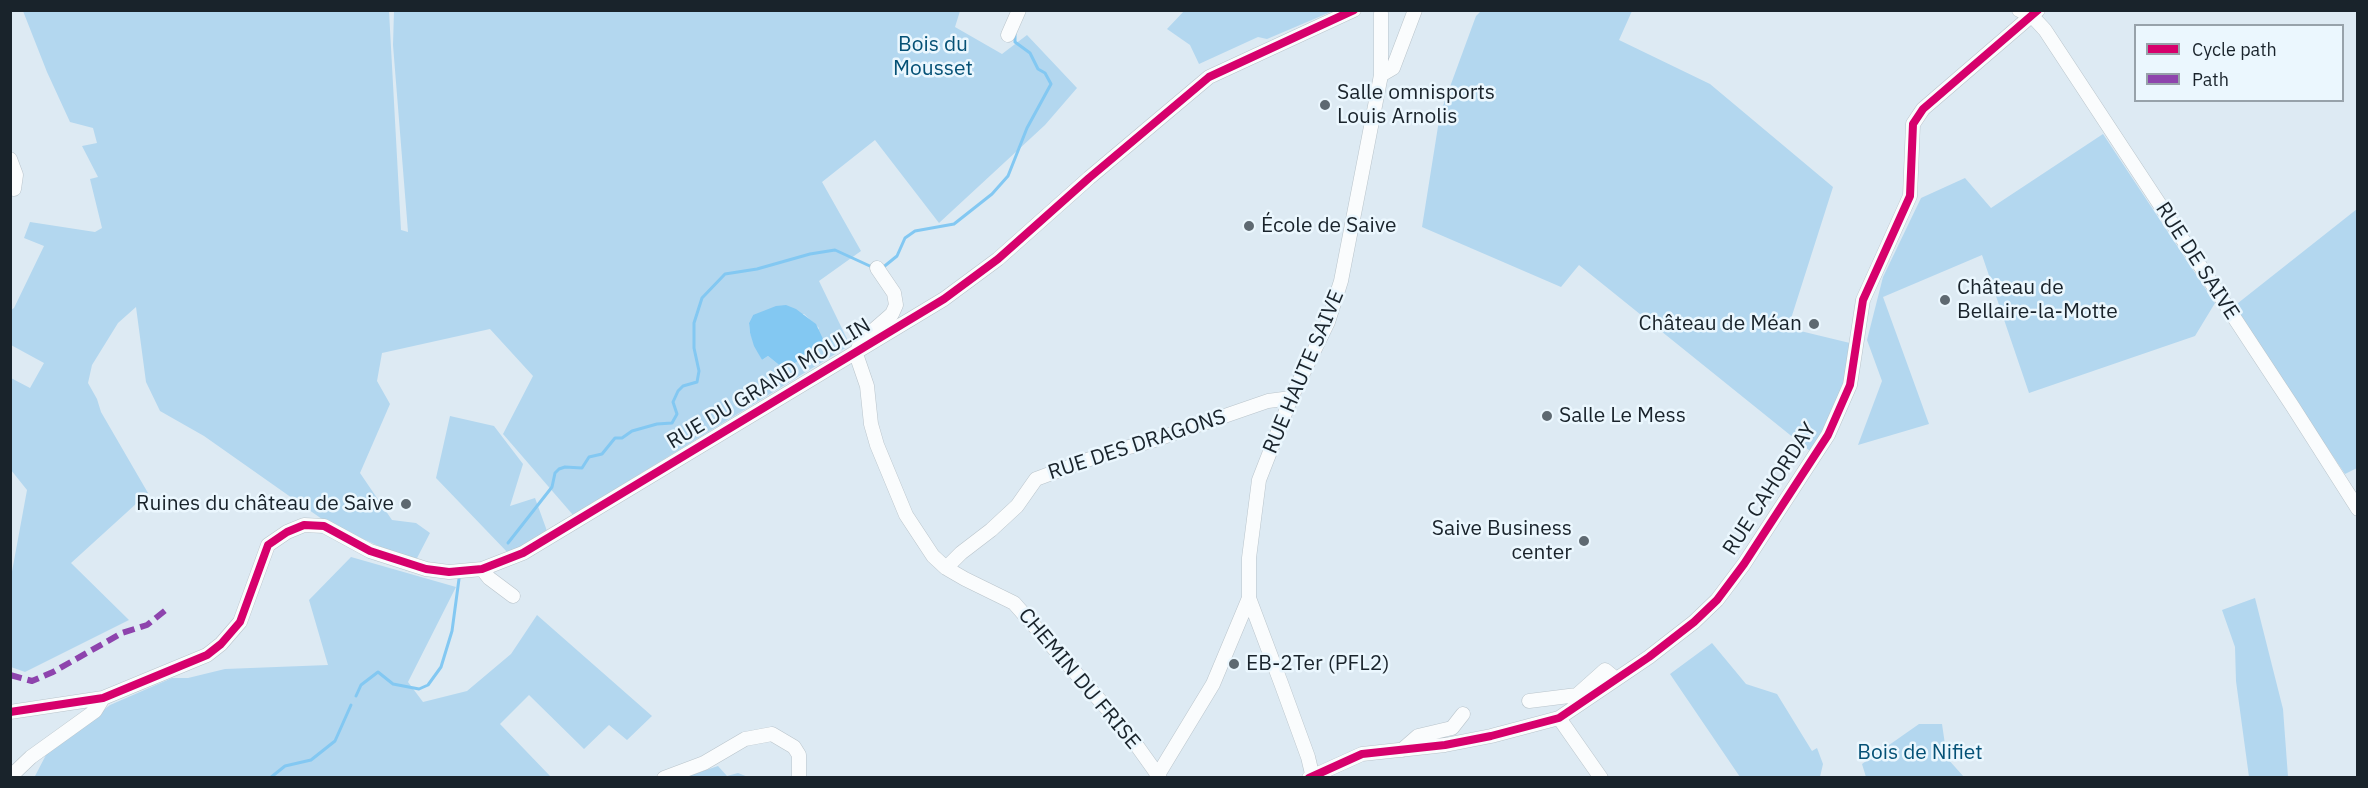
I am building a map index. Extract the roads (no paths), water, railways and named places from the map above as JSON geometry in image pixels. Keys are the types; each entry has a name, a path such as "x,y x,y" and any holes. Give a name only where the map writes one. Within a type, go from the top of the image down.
{"street":[{"path":"1008,35 1018,10"},
{"name":"RUE DU GRAND MOULIN","path":"103,698 207,655 220,644 240,622 268,545 287,532 304,525 324,526 370,551 426,570 449,572 482,569 523,553 945,299 978,275 1209,77 1354,10"},
{"path":"1381,75 1393,68 1415,10"},
{"name":"RUE HAUTE SAIVE","path":"1158,777 1213,684 1248,598 1249,558 1259,480 1291,398 1328,322 1338,294 1381,75 1379,11"},
{"name":"RUE DE SAIVE","path":"2030,12 2293,407 2358,509"},
{"name":"RUE CAHORDAY","path":"1311,777 1362,754 1491,736 1559,718 1658,650 1694,622 1717,600 1744,564 1828,435 1850,385 1863,300 1910,196 1913,124 1923,109 2030,12"},
{"path":"10,159 16,175 14,189"},
{"path":"856,354 861,341 892,314 896,304 894,293 879,270"},
{"name":"CHEMIN DU FRISE","path":"856,354 867,386 870,424 906,515 933,556 946,568 1014,603 1125,729 1158,777"},
{"name":"RUE DES DRAGONS","path":"946,568 1017,506 1036,479 1106,453 1152,441 1268,401 1291,398"},
{"path":"482,569 489,578 513,596"},
{"name":"RUE HAUTE SAIVE","path":"1248,598 1281,683 1311,777"},
{"path":"1529,701 1577,695 1605,670 1616,679"},
{"path":"10,712 103,698"},
{"path":"10,777 31,758 95,711 103,698"},
{"path":"1402,750 1418,735 1452,728 1463,714"},
{"path":"1559,718 1601,777"},
{"path":"664,777 704,763 745,739 772,734 794,747 799,755 799,777"}],"water":[{"path":"786,305 796,309 816,324 823,339 819,349 784,369 768,356 762,360 754,346 749,323 753,315 776,306"}],"waterway":[{"path":"881,269 897,256 905,238 915,231 954,224 992,194 1008,176 1027,128 1051,84 1045,73 1038,69 1030,53 1015,42 1015,34"},
{"path":"508,543 552,487 555,473 559,469 582,468 589,457 602,454 615,438 622,438 632,431 657,424 672,423 677,414 673,402 678,391 683,386 697,382 699,371 694,348 694,323 702,298 725,274 757,269 810,254 835,250 872,267"},
{"path":"356,696 361,685 378,672 393,684 419,689 428,685 441,667 452,631 459,579"},
{"path":"270,778 285,766 311,760 335,741 351,705"}],"place":[{"name":"Salle omnisports Louis Arnolis","path":"1325,105"},
{"name":"École de Saive","path":"1249,226"},
{"name":"Château de Bellaire-la-Motte","path":"1945,300"},
{"name":"Château de Méan","path":"1814,324"},
{"name":"Salle Le Mess","path":"1547,416"},
{"name":"Ruines du château de Saive","path":"406,504"},
{"name":"Saive Business center","path":"1584,541"},
{"name":"EB-2Ter (PFL2)","path":"1234,664"}],"park label":[{"name":"Bois du Mousset","path":"933,57"},
{"name":"Bois de Nifiet","path":"1920,753"}]}
